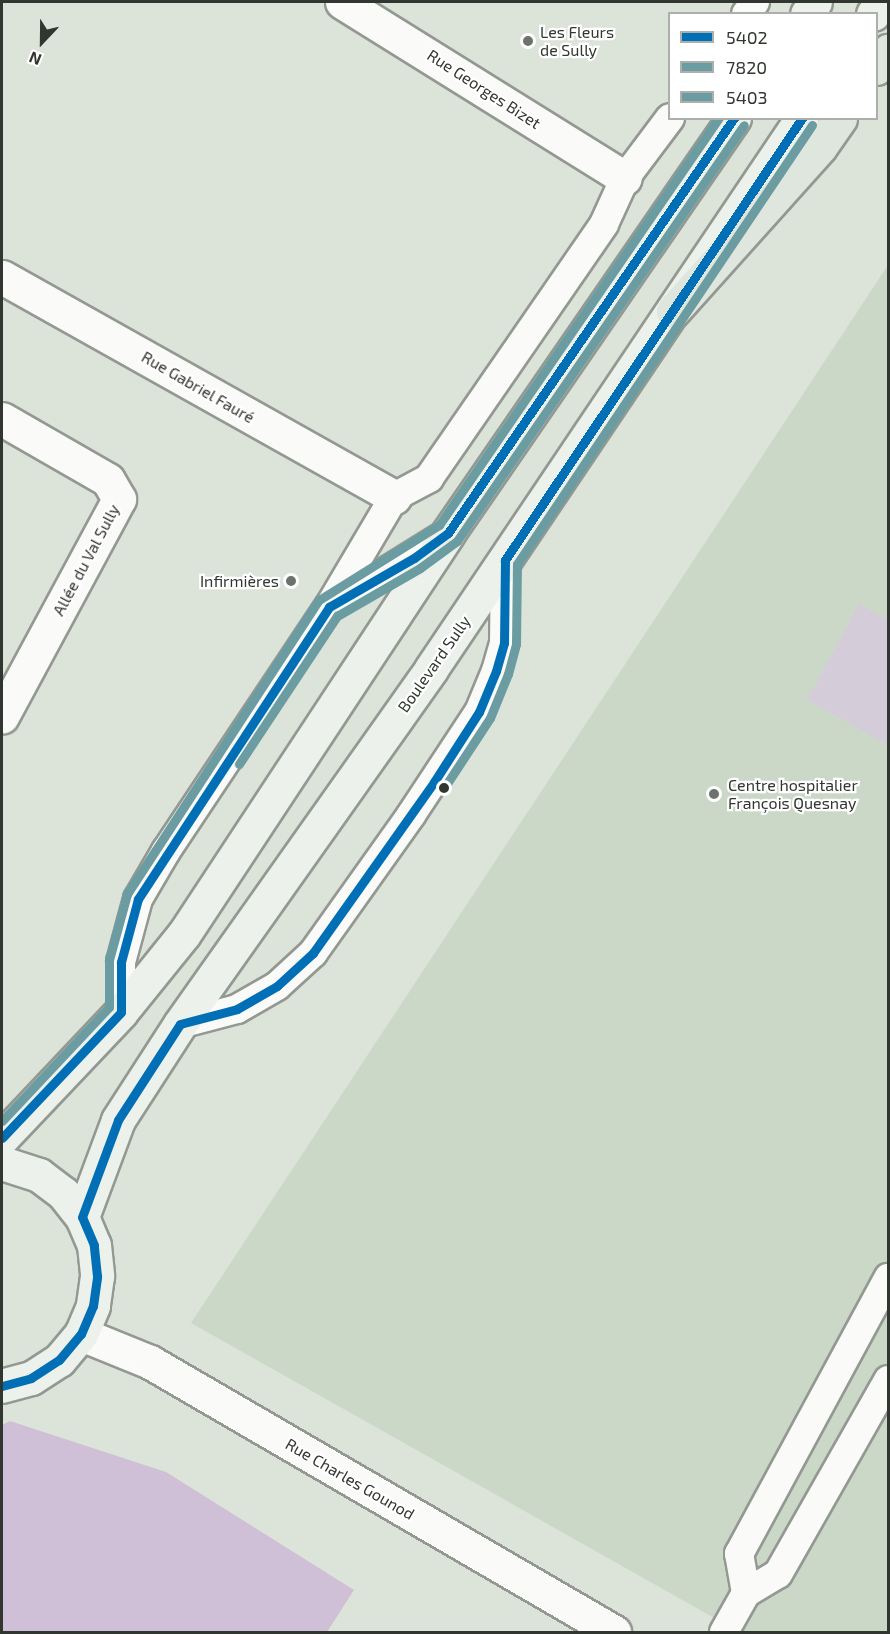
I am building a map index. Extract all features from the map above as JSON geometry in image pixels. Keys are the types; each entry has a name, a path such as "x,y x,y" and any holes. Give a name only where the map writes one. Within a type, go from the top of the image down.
{"main road":[{"path":"878,65 888,51"},
{"path":"673,310 820,147 839,120"}],"street":[{"name":"Rue Georges Bizet","path":"342,2 381,11 625,178"},
{"path":"2,1138 121,1012 184,934 448,533 733,120"},
{"name":"Boulevard Sully","path":"82,1217 118,1120 180,1024 505,560 801,120"},
{"name":"Rue Gabriel Fauré","path":"2,276 394,497"},
{"name":"Allée du Val Sully","path":"2,420 108,480 120,499 2,716"},
{"path":"2,1163 39,1175 63,1193 82,1217 94,1245 97,1276 93,1306 81,1334 59,1360 31,1378 2,1386"},
{"name":"Rue Charles Gounod","path":"81,1334 150,1362 614,1632"}],"lane":[{"path":"121,1012 121,962 138,899 172,842 329,607 394,497 429,478 604,224 625,178 668,120"},
{"path":"329,607 414,558 448,533"},
{"path":"180,1024 237,1009 277,986 313,953 411,815 479,712 496,671 504,644 505,560"},
{"path":"746,1593 739,1554 888,1278"},
{"path":"724,1632 746,1593 778,1574 888,1380"}],"shaded area":[{"name":"Centre hospitalier François Quesnay","path":"888,265 888,1632 739,1632 191,1323"},
{"path":"859,604 888,620 888,745 807,700"},
{"path":"10,1421 166,1472 354,1590 327,1632 2,1632 2,1425"}],"transit line":[{"name":"5403","path":"2,1121 109,1007 109,960 127,894 319,600 439,525 718,120"},
{"name":"5402","path":"2,1138 121,1012 121,962 138,899 329,607 414,558 448,533 733,120"},
{"name":"5402","path":"2,1386 31,1378 59,1360 81,1334 93,1306 97,1276 94,1245 82,1217 118,1120 180,1024 237,1009 277,986 313,953 434,782 479,712 496,671 504,643 505,560 801,120"},
{"name":"7820","path":"239,764 337,616 420,568 457,541 744,125"},
{"name":"7820","path":"444,788 490,718 508,674 516,644 517,564 812,125"}],"place":[{"name":"Les Fleurs de Sully","path":"528,41"},
{"name":"Infirmières","path":"291,581"},
{"name":"Centre hospitalier François Quesnay","path":"714,794"}]}
